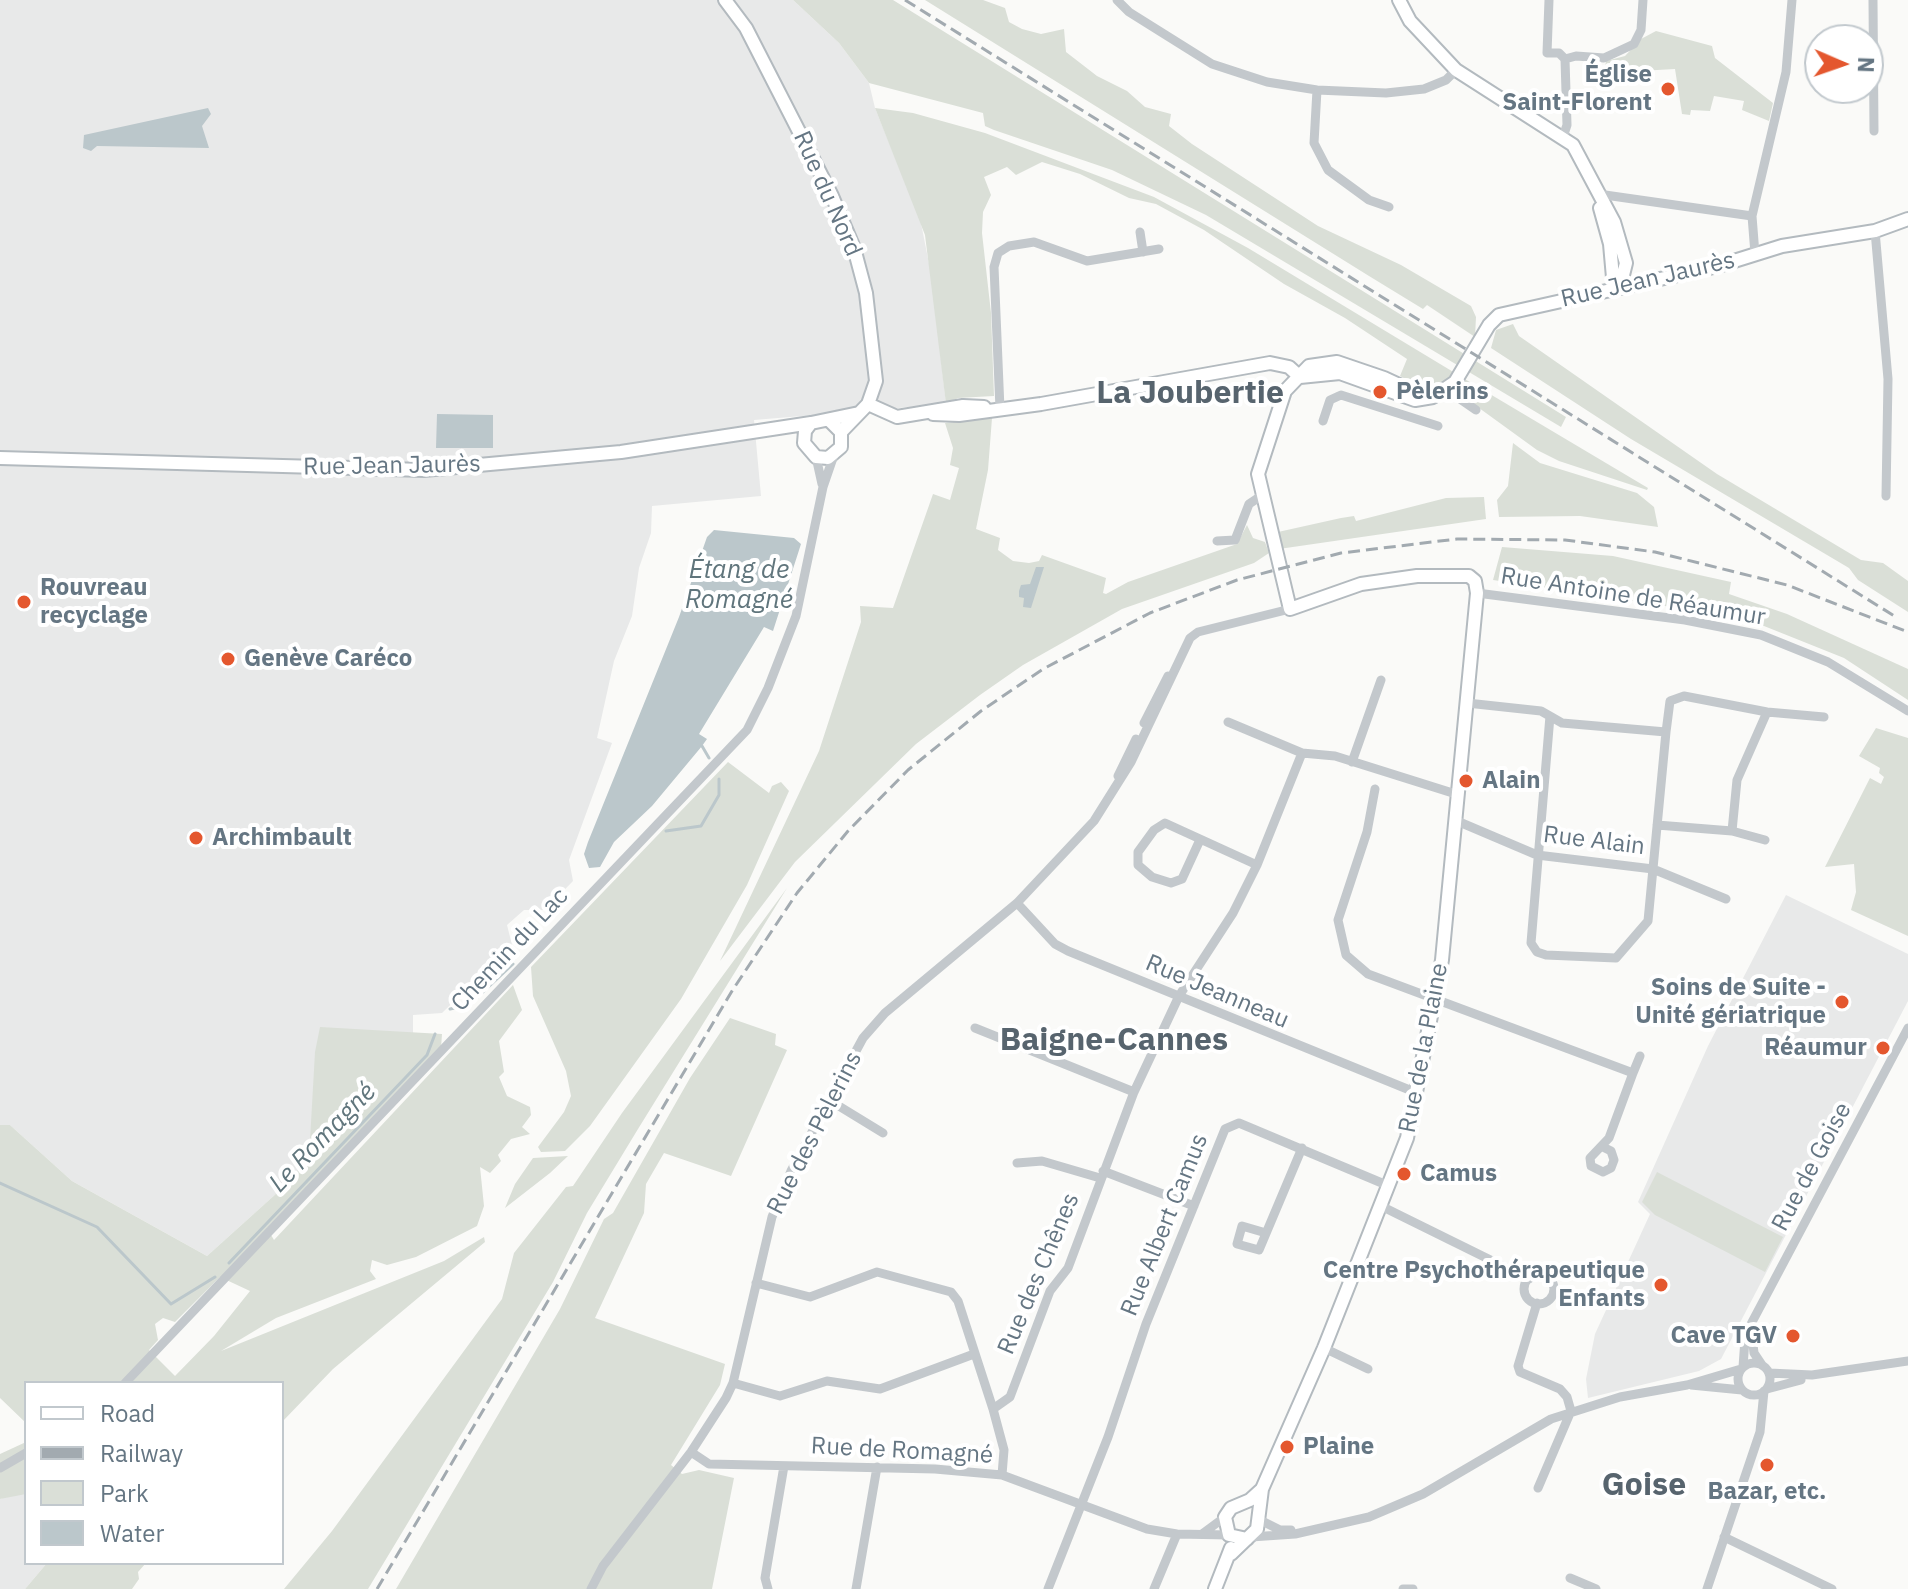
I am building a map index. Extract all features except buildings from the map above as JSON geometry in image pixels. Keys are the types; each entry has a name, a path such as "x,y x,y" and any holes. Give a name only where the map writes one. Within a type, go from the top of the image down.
{"street":[{"name":"Rue du Nord","path":"725,0 758,52 832,196 854,248 870,308 877,366 864,408"},
{"path":"1117,0 1129,12 1212,64 1267,82 1317,90 1386,93 1424,89 1446,80 1456,70"},
{"path":"1399,0 1410,21 1456,70 1563,137 1578,153 1614,222 1626,272 1617,288"},
{"path":"1549,0 1547,53 1559,53 1565,59 1567,125 1563,137"},
{"path":"1565,59 1576,56 1604,58 1634,44 1640,34 1643,0"},
{"path":"1755,254 1752,216 1779,106 1792,0"},
{"path":"1873,0 1874,131"},
{"path":"1317,90 1314,143 1328,170 1369,200 1389,207"},
{"path":"1598,194 1752,216"},
{"path":"1598,194 1617,288"},
{"name":"Rue Jean Jaurès","path":"1447,390 1499,315 1652,281 1811,240 1875,231 1908,219"},
{"path":"1875,231 1888,379 1886,496"},
{"path":"1140,232 1143,252"},
{"path":"996,409 994,267 998,253 1009,246 1034,242 1083,261 1159,249"},
{"path":"1623,254 1634,269 1652,281"},
{"path":"1476,410 1447,390 1427,398 1331,361 1309,366 1284,395 1258,474 1290,609 1379,580 1460,573 1476,587"},
{"path":"864,408 841,432 841,447 834,455 816,457 806,449 803,438 811,423 830,421 864,408 889,415 933,414 963,406 996,409 1275,363 1296,370 1300,377"},
{"path":"1390,410 1399,389"},
{"path":"1323,421 1330,400 1337,395 1438,426"},
{"path":"830,421 841,432"},
{"name":"Rue Jean Jaurès","path":"0,458 424,470 621,452 811,423"},
{"path":"782,427 803,438"},
{"name":"Chemin du Lac","path":"127,1381 747,730 768,688 796,616 823,487 834,455"},
{"name":"Chemin du Lac","path":"816,457 823,487"},
{"path":"1217,541 1235,540 1249,504 1261,496"},
{"name":"Rue de la Plaine","path":"1257,1517 1262,1489 1324,1348 1407,1138 1436,1000 1457,821 1476,587"},
{"name":"Rue Antoine de Réaumur","path":"1476,587 1761,635 1828,662 1908,711"},
{"name":"Rue des Pèlerins","path":"591,1589 638,1518 691,1452 733,1383 772,1217 829,1100 873,1024 1017,903 1086,831 1131,762 1190,638 1198,632 1290,609"},
{"path":"1352,762 1381,680"},
{"path":"1550,716 1531,943 1537,952 1546,955 1609,960 1623,954 1648,921 1668,706 1676,696 1767,712 1824,717"},
{"path":"1467,703 1541,711 1562,723 1666,732"},
{"path":"1732,831 1732,801 1737,780 1767,712"},
{"path":"1228,722 1302,753 1352,762 1459,795"},
{"name":"Rue des Chênes","path":"993,1409 1010,1397 1050,1291 1068,1268 1134,1092 1179,996 1233,913 1257,865 1302,753"},
{"path":"1375,789 1367,832 1338,920 1341,945 1356,967 1633,1073"},
{"name":"Rue Alain","path":"1457,821 1537,855 1653,869 1726,899"},
{"path":"1199,842 1182,879 1171,883 1152,877 1138,865 1138,852 1154,830 1165,823 1199,842 1257,865"},
{"path":"1657,825 1732,831 1765,840"},
{"name":"Rue Jeanneau","path":"1017,903 1055,944 1068,951 1417,1093"},
{"path":"975,1028 1134,1092"},
{"name":"Rue de Goise","path":"1742,1368 1745,1339 1751,1324 1908,1028"},
{"path":"1603,1147 1640,1056"},
{"path":"829,1100 883,1133"},
{"name":"Rue Albert Camus","path":"1048,1589 1082,1505 1146,1324 1225,1129 1239,1123 1389,1186"},
{"path":"1266,1233 1302,1148"},
{"path":"1017,1163 1042,1161 1102,1174 1194,1206"},
{"path":"1381,1206 1529,1279"},
{"path":"756,1283 810,1297 877,1272 942,1289 958,1301 1004,1450 1002,1475"},
{"path":"1543,1274 1553,1284 1551,1298 1537,1303 1526,1295 1525,1287 1529,1279 1543,1274"},
{"path":"1537,1303 1518,1366 1520,1372 1560,1389 1571,1411 1538,1488"},
{"path":"1707,1589 1761,1421 1766,1369 1754,1353 1751,1324"},
{"path":"1324,1348 1368,1369"},
{"path":"733,1383 780,1396 827,1381 880,1389 974,1354"},
{"path":"1687,1385 1746,1393 1784,1387 1812,1375 1908,1361"},
{"path":"1230,1536 1249,1538 1306,1531 1369,1517 1423,1494 1497,1448 1571,1411 1620,1397 1687,1385 1752,1363 1766,1369 1812,1375"},
{"path":"1742,1368 1737,1377 1761,1421"},
{"name":"Rue de Romagné","path":"691,1452 709,1464 877,1467 1002,1475 1133,1525 1177,1534 1230,1536"},
{"path":"0,1468 24,1454"},
{"path":"768,1589 765,1578 784,1466"},
{"path":"856,1589 877,1467"},
{"name":"Rue de la Plaine","path":"1241,1505 1262,1489"},
{"path":"1200,1535 1225,1517 1231,1508 1241,1505 1280,1530 1306,1531"},
{"path":"1225,1517 1231,1554"},
{"path":"1215,1589 1231,1554 1257,1529 1257,1517"},
{"path":"1154,1589 1177,1534"},
{"path":"1724,1537 1832,1589"},
{"path":"1570,1578 1596,1589"},
{"path":"1403,1589 1413,1589"}],"shaded area":[{"path":"0,0 793,0 839,43 869,83 875,108 920,218 932,279 946,404 754,420 761,496 652,506 651,533 639,568 632,616 614,661 597,738 612,743 569,860 573,881 545,910 524,910 507,925 512,945 442,1013 413,1015 413,1053 278,1192 207,1256 72,1181 10,1125 0,1125"},
{"path":"1786,895 1908,954 1908,1001 1721,1359 1699,1371 1588,1398 1586,1379 1595,1334 1650,1214 1638,1202 1708,1046"},
{"path":"24,1494 24,1565 45,1565 25,1589 0,1589 0,1499"}],"green space":[{"path":"793,0 893,0 1566,417 1561,427 1206,215 1112,170 985,126 983,113 869,83 839,43"},
{"path":"925,0 983,0 1005,8 1009,22 1022,29 1041,34 1064,29 1066,52 1097,76 1127,91 1145,107 1171,114 1169,126 1192,144 1318,226 1401,265 1471,306 1476,317 1475,337 1427,305 1423,309 1369,276"},
{"path":"1656,31 1712,46 1715,58 1773,103 1769,121 1742,110 1744,101 1714,96 1710,111 1691,110 1690,115 1682,114 1675,69 1604,73 1606,61 1625,56 1641,39"},
{"path":"875,108 913,113 985,133 1154,197 1248,248 1455,373 1442,384 1418,386 1400,376 1407,359 1345,318 1284,284 1204,230 1156,204 1129,198 1080,174 1042,162 1016,175 1007,167 984,177 991,195 983,212 982,233 991,313 994,396 958,398 946,404 925,235"},
{"path":"1513,324 1519,336 1717,474 1861,560 1883,563 1908,581 1908,612 1858,580 1849,568 1631,439 1491,348 1496,330"},
{"path":"1463,378 1647,490 1559,461 1537,450 1457,392"},
{"path":"992,418 988,470 976,529 1000,538 998,550 1013,561 1039,561 1042,555 1106,578 1103,593 1106,594 1128,582 1237,544 1247,525 1253,538 1265,542 1269,553 1254,563 1122,609 1023,665 980,695 916,744 795,862 720,961 819,751 861,622 860,606 893,608 933,494 950,500 959,468 950,465 953,448 945,423"},
{"path":"1513,443 1540,463 1637,493 1654,507 1658,527 1580,516 1499,517 1497,500 1508,486"},
{"path":"1484,497 1486,519 1279,549 1278,532 1354,516 1356,521 1446,498"},
{"path":"1502,547 1613,556 1731,582 1729,594 1787,614 1908,669 1908,700 1844,658 1744,618 1493,580"},
{"path":"1876,728 1908,738 1908,936 1851,910 1856,892 1854,864 1825,867 1870,778 1881,784 1884,777 1879,773 1880,768 1859,756"},
{"path":"728,762 769,793 772,786 781,782 789,791 747,885 681,999 590,1126 565,1151 541,1152 538,1147 564,1112 571,1096 566,1071 533,996 531,967"},
{"path":"787,888 587,1213 553,1282 368,1589 284,1589 332,1531 502,1299 514,1253 566,1187 573,1186 622,1113"},
{"path":"513,985 522,1010 499,1041 504,1072 499,1077 507,1096 530,1107 531,1115 522,1127 530,1134 511,1139 498,1155 501,1161 490,1173 480,1167 484,1206 477,1226 416,1257 387,1265 372,1260 370,1271 376,1279 276,1318 221,1351 444,1261 484,1237 485,1242 333,1369 284,1420 284,1381 24,1381 24,1421 0,1398 0,1125 10,1125 72,1181 207,1256 278,1192 309,1158 315,1052 320,1027 442,1034 441,1048 267,1228 274,1240","holes":["220,1277 250,1291 214,1336 175,1376 149,1350 158,1340 155,1324 163,1318 175,1322"]},
{"path":"730,1018 776,1034 775,1045 787,1050 731,1176 664,1153 646,1184 644,1213 595,1318 725,1364 720,1385 671,1465 682,1474 699,1470 734,1478 712,1589 396,1589 560,1309 604,1219 613,1213 690,1078"},
{"path":"568,1156 505,1208 515,1184 533,1158"},
{"path":"1657,1172 1783,1237 1765,1272 1655,1215 1642,1202"},
{"path":"24,1443 24,1494 0,1499 0,1454"},
{"path":"45,1565 144,1565 132,1589 25,1589"}],"water":[{"path":"208,108 211,114 202,126 209,148 97,146 91,151 83,148 84,135"},
{"path":"437,414 493,415 493,448 436,448"},
{"name":"Étang de Romagné","path":"714,530 794,538 801,544 773,631 764,627 699,734 707,739 702,746 652,806 614,842 600,867 589,868 584,854 588,842 679,617 707,537"},
{"path":"1036,567 1044,567 1031,608 1023,607 1024,598 1019,597 1019,591 1021,585 1030,584"}],"waterway":[{"name":"Le Romagné","path":"702,746 709,758"},
{"name":"Le Romagné","path":"666,831 701,826 719,795 719,779"},
{"name":"Le Romagné","path":"450,1009 469,1005 513,964"},
{"name":"Le Romagné","path":"229,1263 427,1055 435,1034"},
{"name":"Le Romagné","path":"0,1183 97,1227 171,1304 215,1277"}],"railway":[{"path":"905,0 1896,617"},
{"path":"377,1589 732,991 797,893 848,831 908,770 981,711 1043,669 1150,613 1237,580 1341,553 1457,539 1565,540 1655,552 1787,585 1908,632"}],"place":[{"name":"Église Saint-Florent","path":"1668,89"},
{"name":"Pèlerins","path":"1380,392"},
{"name":"Rouvreau recyclage","path":"24,602"},
{"name":"Genève Caréco","path":"228,659"},
{"name":"Alain","path":"1466,781"},
{"name":"Archimbault","path":"196,838"},
{"name":"Soins de Suite - Unité gériatrique","path":"1842,1002"},
{"name":"Réaumur","path":"1883,1048"},
{"name":"Camus","path":"1404,1174"},
{"name":"Centre Psychothérapeutique Enfants","path":"1661,1285"},
{"name":"Cave TGV","path":"1793,1336"},
{"name":"Plaine","path":"1287,1447"},
{"name":"Bazar, etc.","path":"1767,1465"}],"district":[{"name":"La Joubertie","path":"1190,394"},
{"name":"Baigne-Cannes","path":"1114,1041"},
{"name":"Goise","path":"1644,1486"}]}
